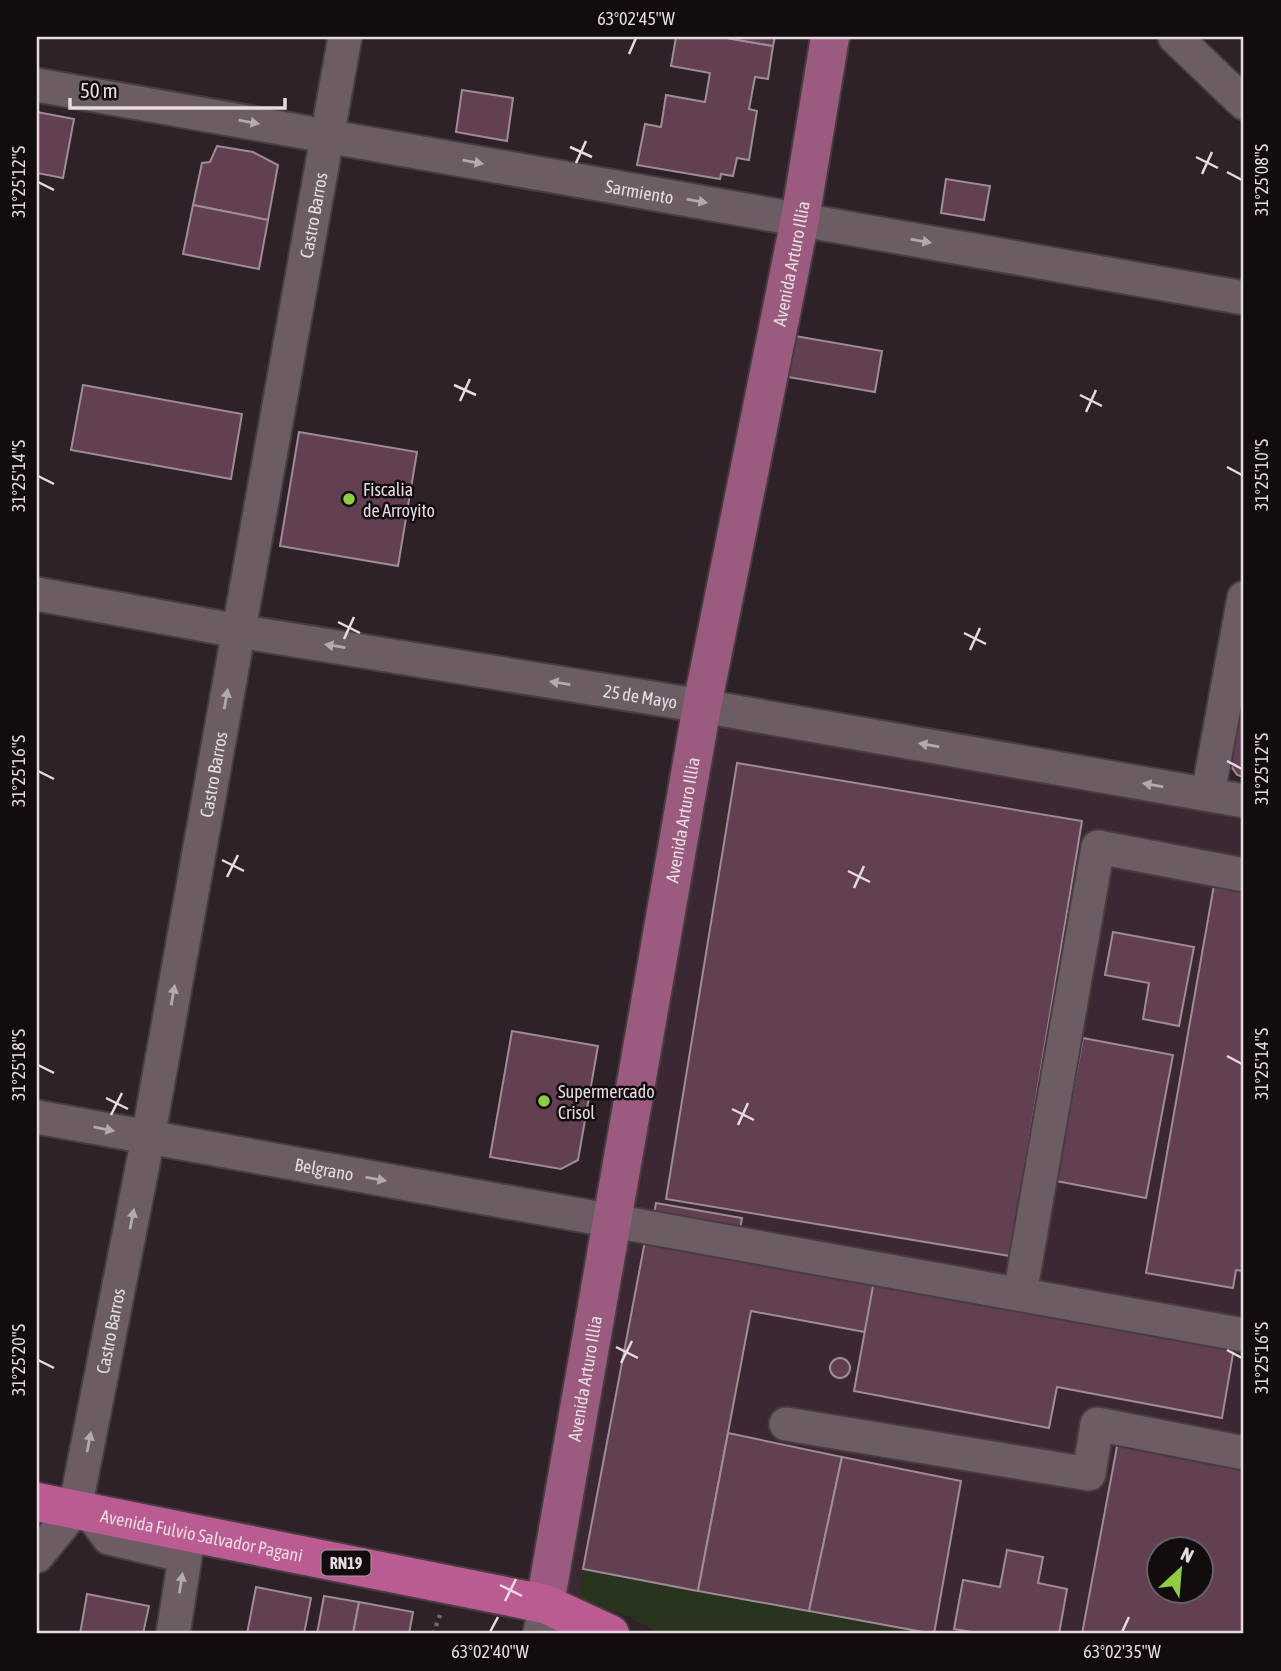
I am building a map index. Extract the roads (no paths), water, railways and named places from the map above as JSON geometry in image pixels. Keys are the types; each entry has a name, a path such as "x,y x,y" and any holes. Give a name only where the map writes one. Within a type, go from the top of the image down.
{"highway":[{"name":"Avenida Fulvio Salvador Pagani","path":"37,1502 189,1532 610,1634"}],"main road":[{"name":"Avenida Arturo Illia","path":"543,1619 702,706 800,219 830,37"}],"street":[{"name":"Castro Barros","path":"83,1511 345,37"},
{"path":"1175,37 1244,103"},
{"name":"Sarmiento","path":"37,85 1244,298"},
{"name":"25 de Mayo","path":"37,594 238,631 702,706 1244,801"},
{"path":"1208,794 1244,598"},
{"path":"1020,1294 1098,847 1244,874"},
{"name":"Belgrano","path":"37,1117 611,1223 1244,1335"},
{"path":"786,1424 1088,1474 1097,1424 1243,1448"},
{"path":"37,1556 83,1511"},
{"path":"173,1634 189,1532"}],"place":[{"name":"Fiscalia de Arroyito","path":"349,499"},
{"name":"Supermercado Crisol","path":"544,1101"}]}
